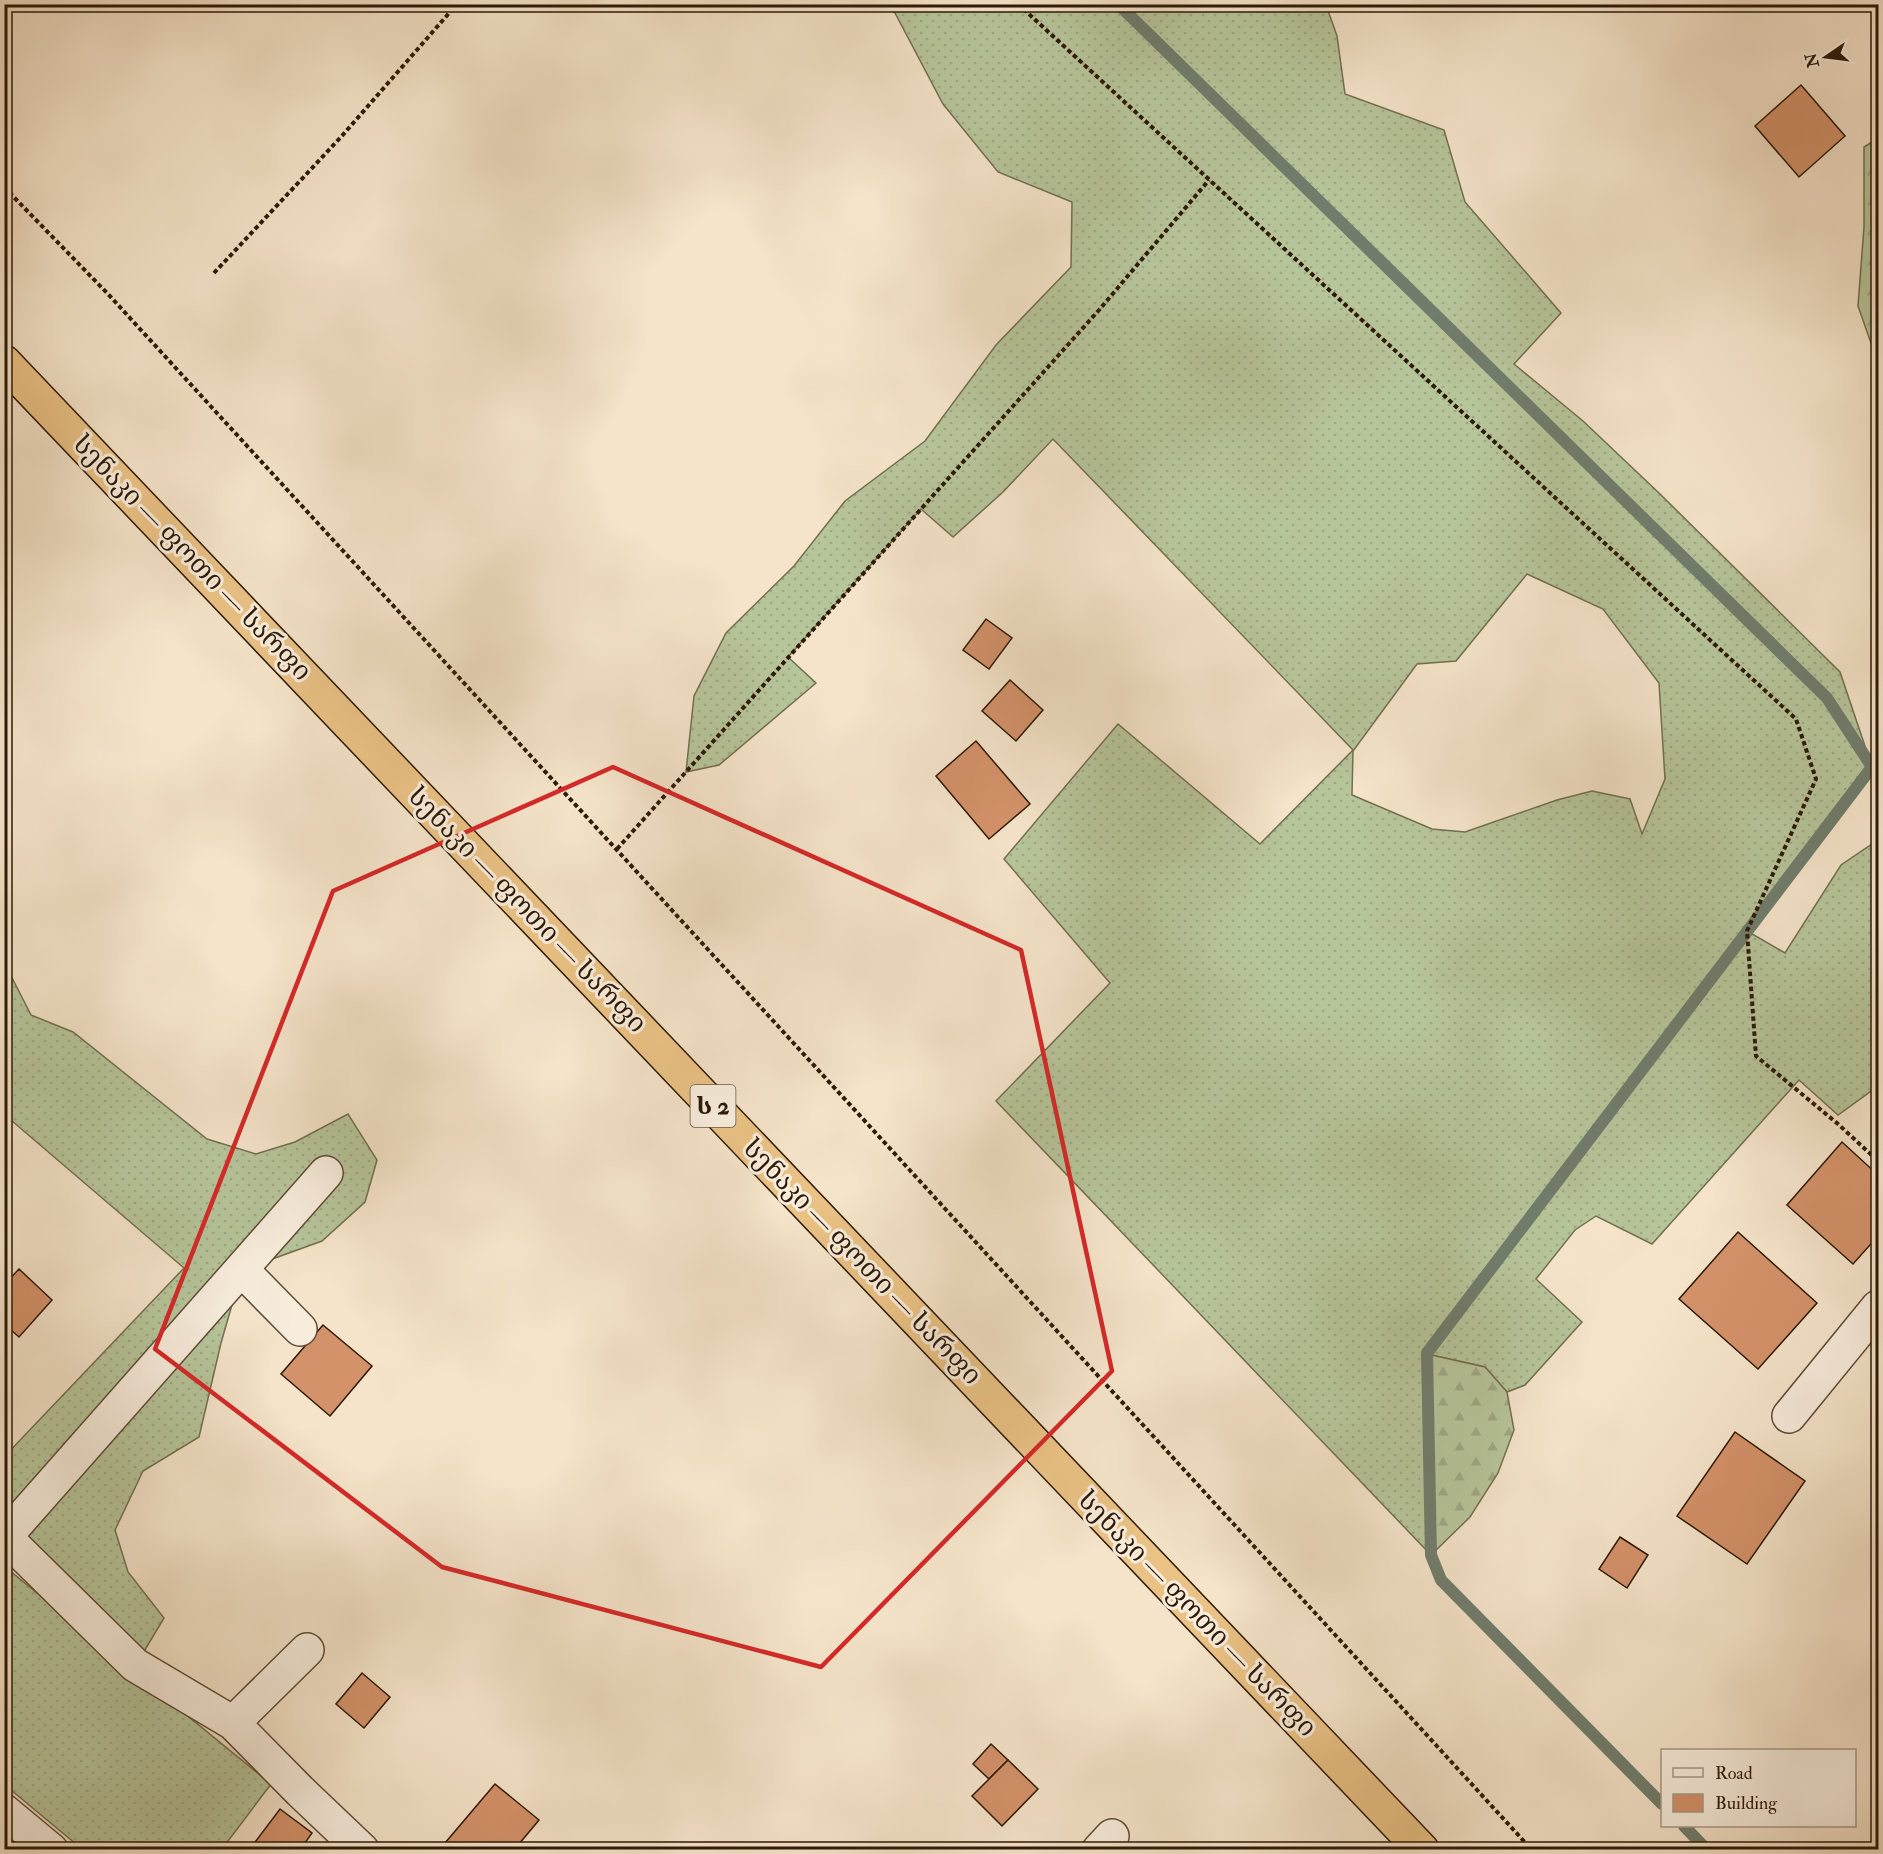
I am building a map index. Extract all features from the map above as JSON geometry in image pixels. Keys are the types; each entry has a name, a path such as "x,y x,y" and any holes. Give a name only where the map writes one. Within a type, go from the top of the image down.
{"highway":[{"name":"სენაკი — ფოთი — სარფი","path":"4,362 1422,1850"}],"street":[{"path":"326,1173 5,1537 135,1665 233,1723 345,1844"},
{"path":"242,1270 300,1329"},
{"path":"1789,1416 1878,1307"},
{"path":"233,1723 307,1650"},
{"path":"4,1811 51,1850"}],"path":[{"path":"214,273 341,137 457,4"},
{"path":"1018,4 1796,719 1816,779 1747,931 1756,1056 1838,1124 1878,1161"},
{"path":"617,849 1099,310 1209,180"},
{"path":"4,187 108,294 1532,1850"}],"highlighted area":[{"path":"613,767 1021,950 1112,1371 821,1667 442,1567 155,1349 333,891"}],"green space":[{"path":"1176,4 1179,7 1181,4 1326,5 1337,36 1345,94 1444,130 1465,202 1561,313 1514,364 1583,421 1840,672 1872,767 1747,931 1785,953 1841,865 1878,840 1878,1086 1838,1115 1799,1080 1652,1244 1596,1216 1575,1230 1536,1279 1582,1322 1525,1385 1507,1392 1485,1367 1427,1354 1431,1555 996,1101 1110,983 1004,859 1118,724 1260,844 1353,750 1053,439 1003,492 953,537 921,509 788,657 816,683 719,765 686,772 694,696 726,633 794,566 845,501 925,441 996,345 1071,267 1072,202 998,172 943,104 895,13 883,5","holes":["1527,574 1603,609 1659,683 1665,779 1642,834 1630,799 1592,791 1557,800 1465,832 1432,829 1352,795 1353,751 1417,664 1456,661"]},
{"path":"1878,138 1878,363 1858,306 1864,227 1864,147"},
{"path":"5,964 31,1015 73,1032 207,1139 256,1154 295,1142 348,1114 377,1160 365,1202 322,1241 242,1270 221,1343 199,1437 143,1471 115,1530 128,1572 164,1618 143,1653 5,1529 4,1457 184,1268 5,1115"},
{"path":"1427,1354 1485,1367 1507,1392 1514,1430 1498,1473 1470,1517 1431,1555"},
{"path":"4,1566 271,1784 222,1849 82,1849 5,1785"}],"building":[{"path":"1801,85 1845,136 1799,177 1755,126"},
{"path":"986,619 1012,638 989,669 963,650"},
{"path":"1010,680 1043,710 1016,741 982,711"},
{"path":"976,741 1030,804 989,839 936,776"},
{"path":"1842,1142 1878,1175 1878,1236 1853,1264 1787,1205"},
{"path":"1738,1232 1817,1303 1758,1369 1679,1299"},
{"path":"19,1269 52,1300 19,1337 4,1324 4,1285"},
{"path":"323,1325 372,1366 330,1416 281,1374"},
{"path":"1735,1432 1805,1481 1747,1564 1677,1516"},
{"path":"1620,1537 1648,1555 1627,1588 1599,1569"},
{"path":"362,1673 390,1697 364,1728 336,1704"},
{"path":"991,1744 1008,1760 989,1779 973,1764"},
{"path":"1008,1760 1038,1789 1002,1826 972,1796"},
{"path":"495,1784 539,1820 514,1850 453,1850 445,1843"},
{"path":"280,1809 312,1833 300,1850 249,1850"}],"waterway":[{"path":"1118,4 1827,698 1872,767 1427,1353 1431,1555 1441,1580 1661,1803"},
{"path":"1685,1827 1707,1850"}]}
